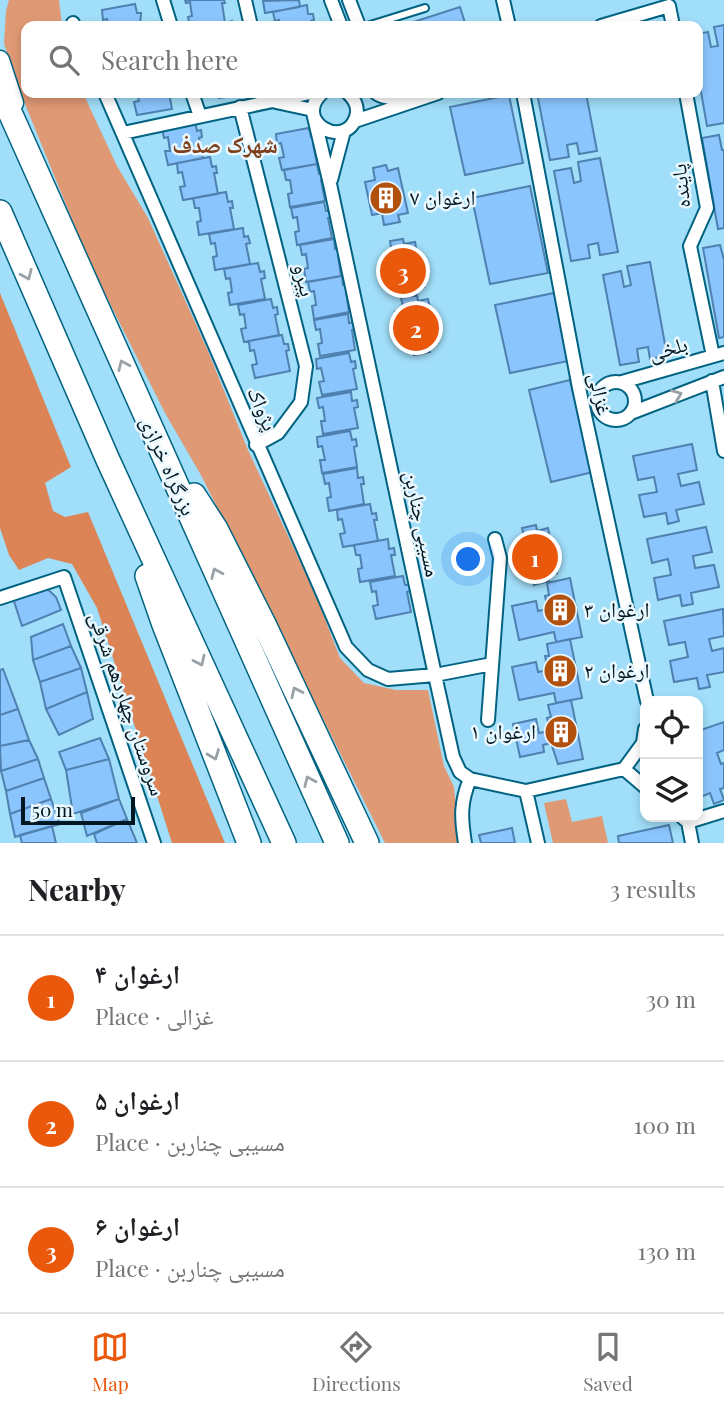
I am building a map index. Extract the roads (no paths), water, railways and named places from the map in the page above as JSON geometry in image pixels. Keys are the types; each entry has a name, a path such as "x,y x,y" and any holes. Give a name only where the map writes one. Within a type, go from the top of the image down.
{"highway":[{"name":"بزرگراه خرازی","path":"0,90 337,843"},
{"path":"0,212 108,460 284,843"},
{"path":"152,431 216,529 367,843"},
{"path":"108,460 163,622 250,843"},
{"path":"341,787 375,843"}],"street":[{"path":"163,0 169,21"},
{"path":"244,0 250,21"},
{"path":"331,0 339,21"},
{"path":"349,0 357,21"},
{"path":"503,0 508,21"},
{"path":"617,21 669,6 672,21"},
{"path":"0,60 34,163"},
{"name":"پژواک","path":"107,98 346,647 369,670 388,679 435,675 492,664"},
{"path":"194,98 200,116"},
{"path":"123,133 240,107 265,98"},
{"path":"271,98 313,113"},
{"path":"318,98 314,103 313,113 322,129 329,132 344,131"},
{"path":"353,98 356,116"},
{"path":"330,184 344,131 356,116 365,98"},
{"path":"411,98 415,99"},
{"path":"356,116 390,110 419,98"},
{"name":"غزالی","path":"524,98 581,396 647,696"},
{"name":"پاینده","path":"686,98 707,208 690,246 718,354"},
{"name":"پیرو","path":"240,107 306,366 301,402 278,433 256,445"},
{"name":"مسیبی چناربن","path":"313,113 453,757 460,772 470,779"},
{"name":"بلخی","path":"622,382 718,354"},
{"path":"718,379 724,450"},
{"name":"بلخی","path":"631,413 718,379"},
{"path":"581,396 610,382 622,382 632,390 634,396 631,413 589,432"},
{"path":"600,389 596,401 600,413 611,420 618,420"},
{"path":"488,720 500,558 495,539"},
{"name":"سروستان چهاردهم شرقی","path":"1,595 64,577 154,843"},
{"path":"464,843 461,816 463,796 470,779 526,790 624,769 640,747"},
{"path":"624,769 640,783"},
{"path":"526,790 538,843"},
{"path":"703,815 724,811"},
{"path":"685,822 692,843"}],"lane":[{"path":"383,21 425,8"}],"place":[{"name":"ارغوان ۷","path":"386,198"},
{"name":"ارغوان ۶","path":"403,271"},
{"name":"ارغوان ۵","path":"416,328"},
{"name":"ارغوان ۴","path":"535,557"},
{"name":"ارغوان ۳","path":"560,610"},
{"name":"ارغوان ۲","path":"560,671"},
{"name":"ارغوان ۱","path":"561,732"}],"district":[{"name":"شهرک صدف","path":"225,145"}]}
